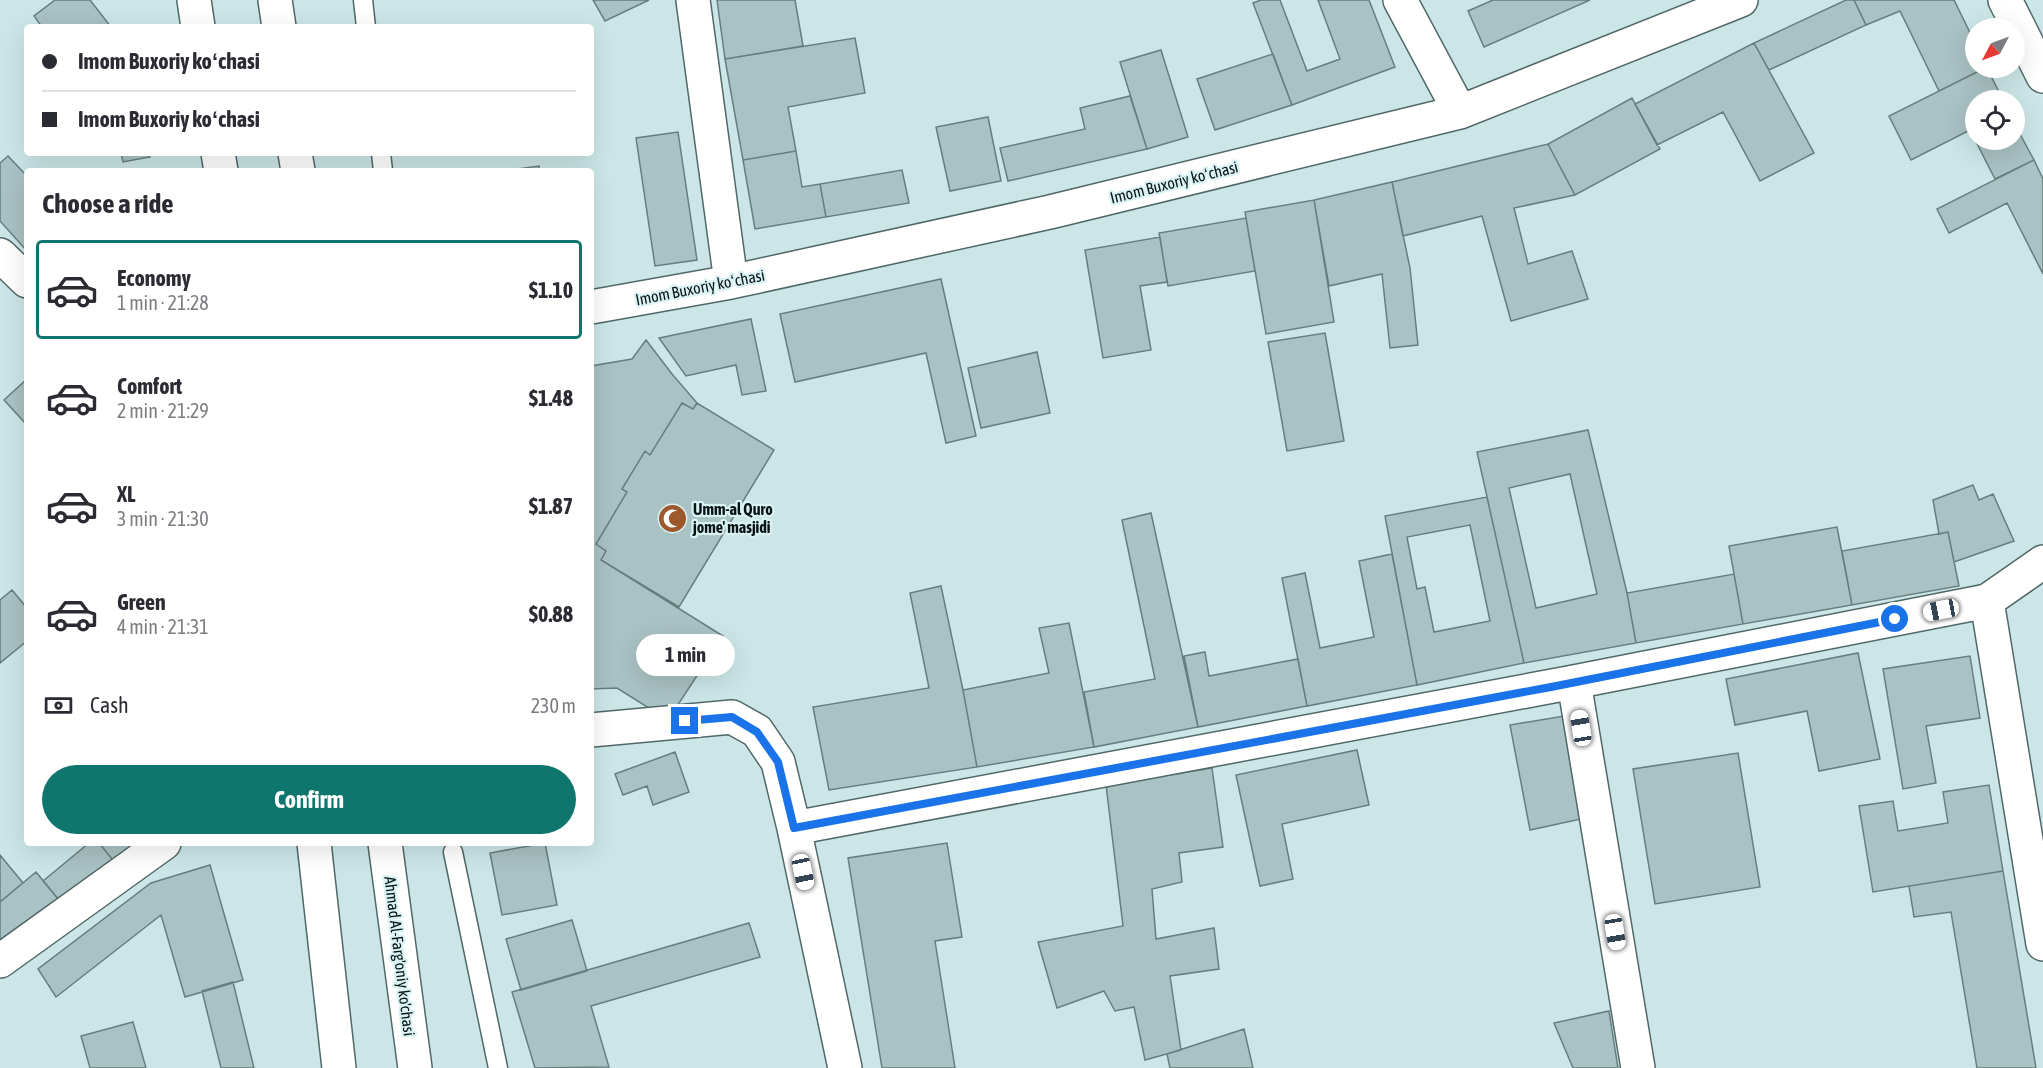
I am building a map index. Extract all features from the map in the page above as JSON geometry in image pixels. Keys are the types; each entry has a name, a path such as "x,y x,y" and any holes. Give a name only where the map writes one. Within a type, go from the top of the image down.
{"main road":[{"path":"194,0 198,24"},
{"path":"275,0 279,24"},
{"path":"693,0 731,282"},
{"path":"1400,0 1460,112"},
{"name":"Imom Buxoriy koʻchasi","path":"594,306 731,282 1050,212 1460,112 1741,0"},
{"path":"2005,0 2043,76"},
{"path":"0,255 24,278"},
{"path":"794,828 1574,682 1987,601 2043,562"},
{"path":"1987,601 2043,944"},
{"path":"1574,682 1638,1068"},
{"path":"594,730 732,717 757,732 778,762 845,1068"},
{"path":"0,961 160,846"},
{"path":"314,846 339,1068"},
{"name":"Ahmad Al-Farg'oniy ko'chasi","path":"386,846 415,1068"}],"lane":[{"path":"363,0 366,24"},
{"path":"453,852 498,1068"}],"building":[{"path":"55,0 90,0 109,24 40,24 34,16"},
{"path":"593,0 649,0 605,21"},
{"path":"717,0 795,0 803,46 725,59"},
{"path":"1261,0 1280,0 1307,71 1340,59 1318,0 1369,0 1395,67 1292,105 1253,3"},
{"path":"1493,0 1590,0 1484,47 1468,11"},
{"path":"1846,0 1854,0 1866,25 1769,70 1754,43"},
{"path":"1854,0 1954,0 1965,22 1965,78 1939,91 1900,11 1866,25"},
{"path":"855,38 865,93 788,107 796,151 743,160 725,59"},
{"path":"1754,43 1814,153 1760,181 1723,112 1657,145 1635,104"},
{"path":"1161,50 1188,137 1147,149 1120,62"},
{"path":"1273,54 1292,105 1215,130 1197,79"},
{"path":"1965,78 1992,78 1998,90 1965,90 1965,133 1911,160 1889,116"},
{"path":"1130,96 1147,149 1008,181 1000,148 1085,129 1080,108"},
{"path":"1632,98 1660,149 1575,195 1548,144"},
{"path":"988,117 1001,181 950,191 936,127"},
{"path":"678,132 697,260 655,266 636,138"},
{"path":"2025,143 2034,160 1995,179 1980,150 2025,150"},
{"path":"1548,144 1575,195 1514,208 1528,264 1572,251 1588,299 1511,321 1482,216 1403,236 1392,182"},
{"path":"796,151 802,187 820,184 826,217 755,229 743,160"},
{"path":"8,156 24,173 24,248 0,221 0,163"},
{"path":"122,156 150,157 123,162"},
{"path":"2034,160 2043,179 2043,274 2007,203 1949,233 1937,209"},
{"path":"902,170 909,203 826,217 820,184"},
{"path":"1392,182 1410,268 1418,345 1390,348 1382,274 1329,286 1314,200"},
{"path":"1314,200 1334,322 1266,334 1245,212"},
{"path":"1246,218 1255,271 1168,286 1159,233"},
{"path":"1160,237 1167,282 1140,286 1151,350 1103,358 1085,250"},
{"path":"941,279 976,436 946,443 926,353 795,382 780,314"},
{"path":"751,319 766,391 742,395 736,365 686,376 659,338"},
{"path":"1325,333 1344,441 1287,451 1268,342"},
{"path":"646,340 697,403 693,409 682,403 650,455 645,451 622,489 627,492 596,544 606,551 601,560 723,636 668,720 617,688 594,689 594,365 632,359"},
{"path":"1037,352 1050,413 981,428 968,368"},
{"path":"24,382 24,422 4,400"},
{"name":"Umm-al Quro jome' masjidi","path":"682,403 693,409 697,403 774,450 679,607 601,560 606,551 596,544 627,492 622,489 645,451 650,455"},
{"path":"1588,430 1627,593 1636,643 1524,663 1477,452","holes":["1570,474 1597,594 1536,608 1509,488"]},
{"path":"1973,485 1979,500 1993,494 2014,541 1954,562 1948,532 1939,534 1933,500"},
{"path":"1487,497 1524,663 1417,685 1385,516","holes":["1470,525 1490,621 1434,632 1425,587 1417,589 1407,537"]},
{"path":"1151,513 1198,727 1094,747 1084,692 1155,679 1122,520"},
{"path":"1837,527 1852,605 1743,624 1729,546"},
{"path":"1948,532 1959,586 1852,605 1842,551"},
{"path":"1392,554 1417,685 1307,706 1282,578 1305,573 1320,648 1374,637 1359,561"},
{"path":"1734,574 1743,624 1636,643 1627,593"},
{"path":"941,586 977,767 829,790 813,707 929,688 910,593"},
{"path":"12,590 24,604 24,643 0,663 0,600"},
{"path":"1069,623 1094,747 977,767 963,690 1049,673 1039,628"},
{"path":"1205,652 1209,676 1298,659 1307,706 1198,727 1184,656"},
{"path":"1858,653 1880,759 1819,771 1807,711 1735,725 1726,679"},
{"path":"1970,656 1980,718 1926,726 1936,783 1903,789 1883,669"},
{"path":"1564,716 1581,819 1530,830 1510,725"},
{"path":"1357,750 1369,805 1282,824 1293,879 1260,886 1236,775"},
{"path":"675,752 689,792 653,805 647,786 623,795 615,774"},
{"path":"1738,753 1760,887 1655,904 1633,769"},
{"path":"1212,768 1223,847 1179,853 1182,882 1152,889 1156,939 1214,928 1219,969 1170,976 1181,1050 1145,1060 1134,1007 1115,1011 1104,991 1057,1008 1038,942 1123,926 1106,785"},
{"path":"1989,785 2003,871 1873,892 1859,806 1893,801 1898,831 1948,823 1943,792"},
{"path":"947,843 962,937 935,941 955,1068 882,1068 848,858"},
{"path":"85,846 101,846 116,864 64,906 43,881"},
{"path":"101,846 142,846 116,864"},
{"path":"528,846 546,846 557,905 502,915 490,853"},
{"path":"0,855 23,883 0,902"},
{"path":"210,865 243,980 185,997 161,915 56,997 38,969 151,883"},
{"path":"2003,871 2036,1068 1977,1068 1951,912 1914,917 1909,886"},
{"path":"36,872 64,906 0,957 0,902"},
{"path":"572,920 587,971 521,990 506,939"},
{"path":"749,923 760,957 591,1006 609,1067 535,1068 512,992"},
{"path":"233,982 254,1068 221,1068 202,991"},
{"path":"1609,1011 1618,1068 1573,1068 1554,1023"},
{"path":"133,1022 146,1068 90,1068 81,1036"},
{"path":"1244,1029 1253,1068 1170,1068 1167,1054"}],"place":[{"name":"Umm-al Quro jome' masjidi","path":"672,518"}],"route":[{"path":"685,721 732,717 757,732 778,762 794,828 1551,687 1895,619"}]}
